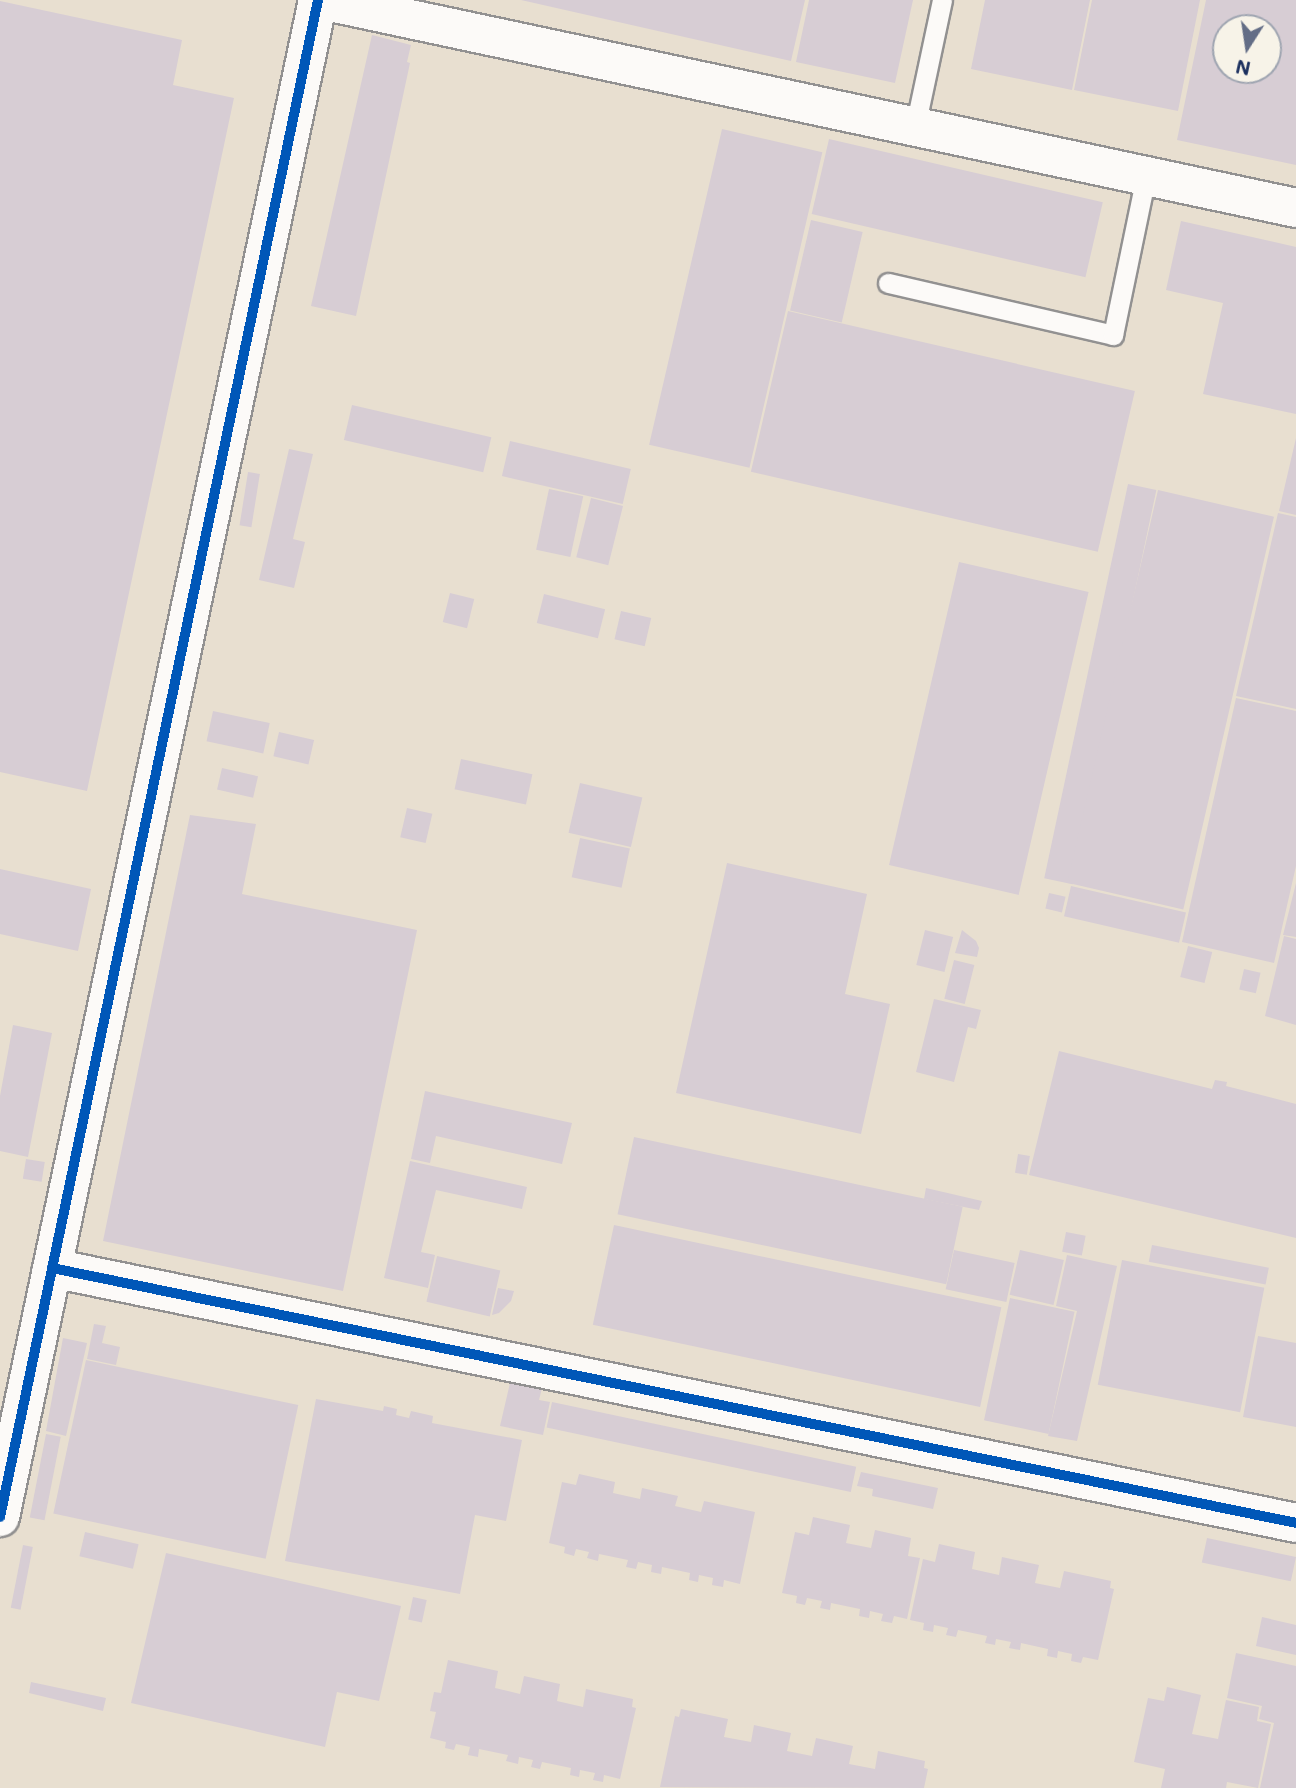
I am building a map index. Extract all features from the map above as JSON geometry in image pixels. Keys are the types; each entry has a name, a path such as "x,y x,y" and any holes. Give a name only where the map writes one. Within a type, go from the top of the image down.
{"street":[{"path":"0,1517 319,0 1296,208"},
{"path":"52,1268 1296,1523"}],"lane":[{"path":"915,127 942,0"},
{"path":"888,283 1113,335 1146,176"}],"building":[{"path":"521,0 805,0 791,61"},
{"path":"809,0 913,0 895,83 796,62"},
{"path":"985,0 1090,0 1072,90 971,69"},
{"path":"1092,0 1200,0 1178,111 1074,90"},
{"path":"1206,0 1296,0 1296,165 1177,140"},
{"path":"0,1 182,40 173,85 234,98 87,791 0,772"},
{"path":"372,35 411,45 407,62 410,63 356,316 311,306"},
{"path":"722,129 822,152 749,468 649,445"},
{"path":"829,139 1103,202 1085,277 812,214"},
{"path":"811,220 863,232 842,323 790,311"},
{"path":"1181,221 1296,247 1296,414 1203,394 1223,303 1166,290"},
{"path":"788,311 1135,391 1098,552 751,472"},
{"path":"352,405 491,437 483,472 344,440"},
{"path":"1296,438 1296,515 1279,511"},
{"path":"510,441 631,469 623,504 502,476"},
{"path":"289,449 313,454 293,539 305,542 294,588 259,580"},
{"path":"248,472 260,474 251,527 240,525"},
{"path":"1128,484 1156,490 1073,884 1044,878"},
{"path":"549,489 583,496 570,557 536,550"},
{"path":"1158,490 1274,517 1183,909 1067,883"},
{"path":"591,498 623,506 608,565 576,557"},
{"path":"1278,513 1296,517 1296,709 1236,696"},
{"path":"959,562 1089,592 1019,895 889,865"},
{"path":"450,593 474,599 467,628 443,622"},
{"path":"544,594 605,609 598,638 537,623"},
{"path":"621,611 651,618 645,646 614,639"},
{"path":"1236,698 1296,711 1296,866 1274,963 1182,942"},
{"path":"213,711 270,723 263,753 207,741"},
{"path":"279,732 314,740 308,764 273,756"},
{"path":"461,759 532,774 526,805 455,789"},
{"path":"222,768 258,776 253,798 217,789"},
{"path":"580,783 642,797 631,847 569,833"},
{"path":"407,808 432,814 426,843 400,837"},
{"path":"190,815 256,824 242,894 417,930 343,1291 103,1241"},
{"path":"580,838 630,849 622,888 572,877"},
{"path":"727,863 867,894 845,994 890,1004 861,1134 676,1093"},
{"path":"0,869 91,889 78,951 0,934"},
{"path":"1296,883 1296,937 1283,935"},
{"path":"1071,886 1186,913 1179,943 1064,916"},
{"path":"1049,893 1066,897 1062,912 1045,909"},
{"path":"925,930 953,937 944,972 916,965"},
{"path":"962,930 976,941 979,948 977,957 955,953"},
{"path":"1284,936 1296,939 1296,1025 1265,1016"},
{"path":"1188,946 1212,952 1205,983 1180,977"},
{"path":"954,960 974,965 965,1004 944,999"},
{"path":"1244,969 1261,973 1256,993 1239,989"},
{"path":"934,999 981,1010 976,1029 968,1027 954,1082 916,1072"},
{"path":"13,1025 52,1033 28,1157 0,1151 0,1096"},
{"path":"1059,1051 1212,1089 1215,1080 1227,1082 1226,1086 1296,1104 1296,1238 1029,1175"},
{"path":"425,1091 572,1123 562,1164 436,1136 430,1163 411,1159"},
{"path":"634,1137 963,1207 946,1284 618,1214"},
{"path":"1018,1154 1030,1156 1027,1175 1015,1173"},
{"path":"26,1159 45,1162 42,1182 23,1179"},
{"path":"410,1161 527,1187 522,1209 436,1190 421,1252 435,1255 428,1288 384,1278"},
{"path":"926,1188 982,1201 979,1210 924,1199"},
{"path":"614,1225 1001,1307 980,1407 593,1325"},
{"path":"1066,1232 1086,1236 1082,1255 1062,1252"},
{"path":"1152,1245 1269,1268 1266,1284 1149,1262"},
{"path":"954,1250 1015,1263 1006,1302 946,1289"},
{"path":"1020,1250 1064,1260 1053,1305 1010,1295"},
{"path":"1067,1255 1117,1266 1077,1441 1048,1436 1077,1311 1056,1306"},
{"path":"437,1256 500,1271 490,1316 426,1302"},
{"path":"1122,1260 1264,1288 1240,1412 1098,1385"},
{"path":"498,1288 514,1291 511,1301 499,1313 492,1315"},
{"path":"1010,1298 1075,1312 1049,1434 984,1420"},
{"path":"94,1324 106,1326 102,1343 120,1347 116,1365 87,1359"},
{"path":"1258,1336 1296,1343 1296,1427 1243,1417"},
{"path":"63,1338 87,1343 66,1436 46,1431"},
{"path":"86,1360 298,1405 266,1559 53,1514"},
{"path":"510,1383 542,1388 539,1400 550,1402 543,1435 500,1426"},
{"path":"316,1399 383,1411 384,1406 397,1409 396,1415 409,1418 411,1411 433,1416 432,1423 522,1440 506,1521 475,1515 460,1594 285,1561"},
{"path":"552,1402 856,1467 851,1492 547,1427"},
{"path":"46,1434 61,1437 45,1520 30,1517"},
{"path":"861,1472 938,1488 933,1509 872,1496 873,1489 857,1486"},
{"path":"579,1474 615,1482 613,1493 640,1499 642,1488 678,1496 675,1506 701,1512 704,1501 755,1512 740,1584 724,1580 723,1587 712,1585 713,1578 699,1575 698,1582 689,1580 690,1573 662,1567 661,1574 651,1572 652,1565 638,1562 636,1569 626,1567 628,1560 599,1554 598,1561 587,1558 589,1552 576,1549 574,1556 564,1553 565,1547 549,1543 562,1482 576,1485"},
{"path":"813,1517 850,1525 846,1543 871,1548 875,1530 911,1538 908,1556 920,1558 907,1619 894,1616 892,1623 881,1621 883,1614 870,1611 869,1618 859,1616 860,1609 831,1603 830,1610 820,1608 822,1601 807,1598 805,1605 796,1603 797,1596 782,1593 795,1532 809,1535"},
{"path":"85,1532 139,1544 133,1569 79,1556"},
{"path":"1207,1538 1296,1557 1291,1581 1202,1562"},
{"path":"939,1544 975,1552 972,1569 999,1575 1002,1557 1039,1565 1035,1583 1060,1588 1064,1571 1111,1581 1110,1588 1114,1589 1098,1660 1083,1657 1081,1663 1071,1661 1072,1654 1058,1651 1057,1658 1047,1656 1048,1649 1021,1643 1020,1650 1009,1648 1011,1642 996,1639 995,1645 985,1643 987,1636 958,1630 956,1637 946,1635 948,1628 934,1625 933,1632 923,1630 924,1623 910,1620 923,1559 935,1562"},
{"path":"23,1545 33,1547 21,1610 11,1608"},
{"path":"166,1553 401,1606 379,1701 337,1692 325,1747 131,1703"},
{"path":"413,1597 427,1600 422,1622 408,1619"},
{"path":"1262,1617 1296,1625 1296,1655 1256,1646"},
{"path":"1236,1653 1296,1666 1296,1788 1260,1788 1274,1723 1259,1719 1262,1706 1227,1698"},
{"path":"448,1660 498,1671 495,1688 520,1694 524,1676 560,1684 557,1701 583,1707 586,1689 633,1699 632,1707 636,1708 620,1779 604,1775 603,1782 593,1780 595,1773 580,1770 579,1777 570,1775 571,1768 542,1762 540,1769 531,1767 533,1760 519,1757 518,1764 506,1761 508,1755 479,1749 478,1757 468,1755 470,1747 456,1744 454,1750 445,1748 446,1742 430,1738 436,1712 430,1711 434,1692 441,1693"},
{"path":"31,1682 106,1698 103,1711 29,1693"},
{"path":"1167,1687 1201,1695 1192,1734 1218,1739 1226,1700 1259,1707 1257,1721 1271,1724 1258,1788 1227,1782 1226,1788 1161,1788 1165,1769 1134,1762 1148,1698 1164,1701"},
{"path":"681,1709 728,1719 724,1737 751,1742 754,1725 791,1733 787,1751 812,1756 816,1738 853,1746 849,1764 875,1769 878,1751 925,1761 924,1768 928,1769 924,1788 660,1787 675,1716 679,1717"}],"cycle path":[{"path":"0,1517 318,0"},
{"path":"52,1268 1296,1523"}]}
